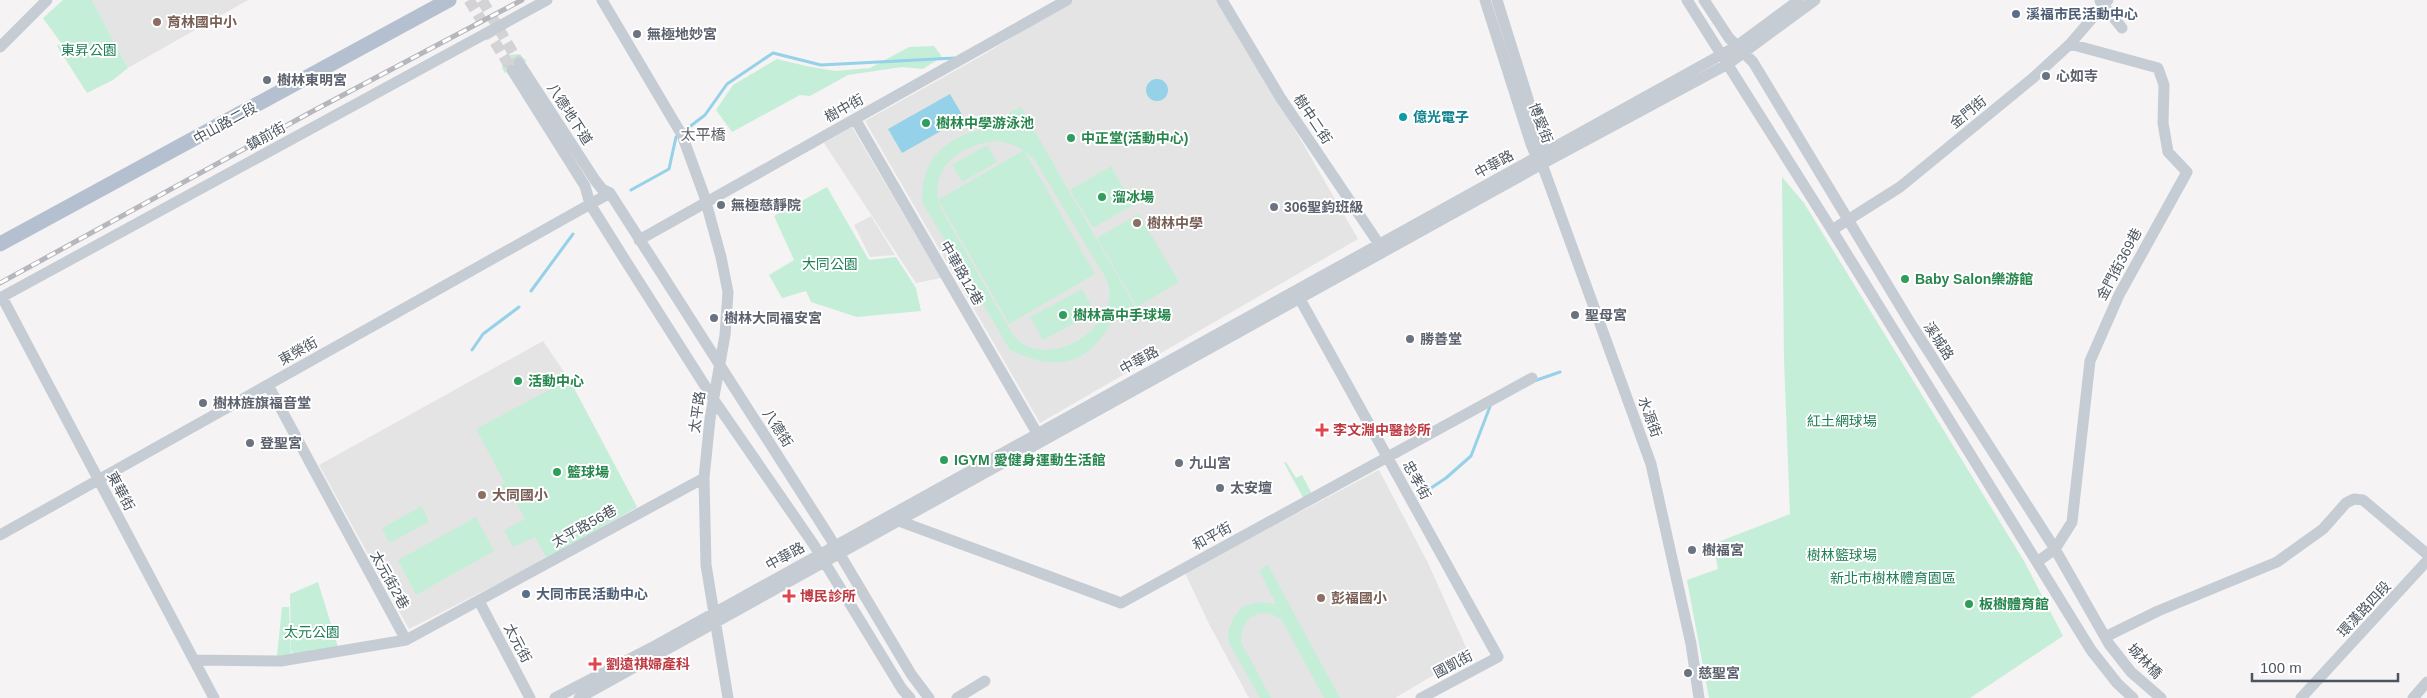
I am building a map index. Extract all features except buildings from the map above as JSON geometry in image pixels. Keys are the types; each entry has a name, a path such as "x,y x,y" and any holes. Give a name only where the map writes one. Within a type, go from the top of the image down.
{"main road":[{"name":"中山路二段","path":"0,244 449,0"}],"street":[{"path":"0,47 47,0"},
{"name":"鎮前街","path":"1,298 547,0"},
{"name":"太平路","path":"602,0 682,135 721,257 728,292 725,335 719,364 704,478 706,565 728,698"},
{"name":"樹中二街","path":"1222,0 1280,97 1382,248"},
{"name":"博愛街","path":"1485,0 1531,144 1541,160"},
{"name":"博愛街","path":"1497,0 1543,146 1541,160"},
{"path":"1687,0 1832,230 2091,650 2117,683 2133,698"},
{"name":"溪城路","path":"1704,0 1741,50 1849,220 1911,324 2054,550 2107,640"},
{"path":"1741,50 1799,0"},
{"path":"1741,50 1815,0"},
{"name":"樹中街","path":"639,240 1060,2"},
{"path":"2103,2 2122,28"},
{"name":"金門街","path":"1832,230 1900,188 2033,78 2070,44 2103,2"},
{"name":"金門街369巷","path":"2038,562 2054,550 2072,522 2090,361 2119,295 2187,172 2168,152 2163,123 2164,85 2158,68 2070,44"},
{"name":"中華路","path":"579,698 714,618 1040,438 1214,335 1298,295 1741,50"},
{"name":"八德地下道","path":"516,66 590,183"},
{"name":"中華路12巷","path":"855,119 1040,438"},
{"name":"水源街","path":"1541,160 1651,464 1691,644 1699,698"},
{"path":"590,183 590,204 714,400 822,558 902,689 910,698"},
{"name":"八德街","path":"590,183 610,193 837,550 892,644 929,698"},
{"name":"東榮街","path":"0,535 610,193"},
{"name":"忠孝街","path":"1298,295 1498,657"},
{"name":"東華街","path":"1,298 214,698"},
{"name":"和平街","path":"896,517 1122,603 1532,378"},
{"name":"太元街2巷","path":"268,385 406,640"},
{"name":"太平路56巷","path":"479,601 704,478"},
{"path":"2107,640 2158,611 2277,562 2323,530 2346,503 2354,500 2363,500 2427,554"},
{"name":"環漢路四段","path":"2301,698 2427,562"},
{"path":"194,660 281,661 406,640 479,601"},
{"name":"太元街","path":"479,601 530,698"},
{"name":"中華路","path":"555,698 714,618"},
{"name":"城林橋","path":"2107,640 2130,672 2161,698"},
{"name":"國凱街","path":"1421,698 1498,657"},
{"path":"957,698 985,682"},
{"path":"2413,698 2427,682"}],"shaded area":[{"name":"育林國中小","path":"92,0 248,0 128,68"},
{"name":"樹林中學","path":"1074,0 1220,0 1358,239 1040,423 865,121 983,55"},
{"path":"852,127 941,278 916,283 824,143"},
{"path":"871,216 895,255 870,257 854,225"},
{"name":"大同國小","path":"543,341 569,379 637,507 546,559 409,629 319,465"},
{"name":"彭福國小","path":"1379,470 1428,563 1469,654 1395,698 1249,698 1209,624 1185,573"}],"green space":[{"name":"東昇公園","path":"63,0 92,0 128,68 113,80 87,93 57,46 61,43 43,18"},
{"path":"934,46 942,57 923,69 902,67 848,75 810,96 800,95 732,132 716,110 733,85 777,59 835,71 870,68 909,47"},
{"path":"518,54 527,61 505,73 502,68 503,60 510,55"},
{"path":"1021,107 1140,315 1129,322 1119,307 1099,340 1088,351 1076,358 1063,362 1047,362 1010,350 922,202 924,179 929,165 937,154 947,144 973,132 1001,128 1015,129 1009,113","holes":["995,141 1011,144 1034,159 1107,280 1110,295 1099,321 1090,332 1066,346 1052,350 1038,349 1023,344 1013,335 940,207 937,193 939,181 943,170 950,161 959,153 970,148 982,143"]},
{"path":"987,145 997,162 962,182 952,165"},
{"path":"1024,150 1095,274 1009,324 938,200"},
{"name":"溜冰場","path":"1111,166 1133,205 1093,228 1070,190"},
{"name":"新北市樹林體育園區","path":"1782,177 1804,203 2024,561 2063,636 1970,698 1709,698 1687,580 1718,569 1713,544 1790,514 1784,360"},
{"name":"大同公園","path":"827,187 869,260 896,257 916,288 921,311 857,317 811,302 806,291 782,298 769,275 794,260 774,216"},
{"path":"1139,214 1179,282 1137,307 1097,238"},
{"name":"樹林高中手球場","path":"1082,289 1095,312 1043,340 1030,317"},
{"path":"569,379 637,507 547,559 535,537 513,547 504,530 525,519 511,493 506,495 501,485 505,483 476,429"},
{"path":"1286,462 1296,478 1302,475 1312,494 1304,499 1284,463"},
{"path":"422,506 429,522 389,543 382,528"},
{"path":"476,517 494,551 416,595 398,560"},
{"path":"1268,565 1340,698 1324,698 1283,622 1276,616 1262,613 1249,619 1242,633 1241,642 1271,698 1260,698 1229,643 1228,632 1233,618 1243,606 1258,602 1276,604 1259,570"},
{"name":"太元公園","path":"318,582 339,650 294,656 291,650 290,594"},
{"path":"282,607 289,607 291,657 277,656"}],"water":[{"path":"1157,79 1165,82 1168,90 1165,98 1157,101 1149,98 1146,90 1149,82"},
{"name":"樹林中學游泳池","path":"950,94 964,118 902,153 888,129"}],"waterway":[{"path":"684,131 705,115 727,84 773,53 821,65 955,58"},
{"path":"631,190 669,169 676,137 679,135"},
{"path":"531,291 573,234"},
{"path":"472,350 483,334 519,307"},
{"path":"1534,381 1560,372"},
{"path":"1419,496 1446,478 1471,456 1491,404"}],"tunnel":[{"path":"469,0 512,70"},
{"path":"482,0 519,63"}],"railway":[{"path":"0,283 313,111 522,0"}],"place":[{"name":"溪福市民活動中心","path":"2016,14"},
{"name":"育林國中小","path":"157,22"},
{"name":"無極地妙宮","path":"637,34"},
{"name":"心如寺","path":"2046,76"},
{"name":"樹林東明宮","path":"267,80"},
{"name":"億光電子","path":"1403,117"},
{"name":"樹林中學游泳池","path":"926,123"},
{"name":"中正堂(活動中心)","path":"1071,138"},
{"name":"溜冰場","path":"1102,197"},
{"name":"無極慈靜院","path":"721,205"},
{"name":"306聖鈞班級","path":"1274,207"},
{"name":"樹林中學","path":"1137,223"},
{"name":"Baby Salon樂游館","path":"1905,279"},
{"name":"樹林高中手球場","path":"1063,315"},
{"name":"聖母宮","path":"1575,315"},
{"name":"樹林大同福安宮","path":"714,318"},
{"name":"勝善堂","path":"1410,339"},
{"name":"活動中心","path":"518,381"},
{"name":"樹林旌旗福音堂","path":"203,403"},
{"name":"李文淵中醫診所","path":"1322,430"},
{"name":"登聖宮","path":"250,443"},
{"name":"IGYM 愛健身運動生活館","path":"944,460"},
{"name":"九山宮","path":"1179,463"},
{"name":"籃球場","path":"557,472"},
{"name":"太安壇","path":"1220,488"},
{"name":"大同國小","path":"482,495"},
{"name":"樹福宮","path":"1692,550"},
{"name":"大同市民活動中心","path":"526,594"},
{"name":"博民診所","path":"789,596"},
{"name":"彭福國小","path":"1321,598"},
{"name":"板樹體育館","path":"1969,604"},
{"name":"劉遠祺婦產科","path":"595,664"},
{"name":"慈聖宮","path":"1688,673"}],"district":[{"name":"太平橋","path":"703,135"}],"park label":[{"name":"紅土網球場","path":"1842,421"},
{"name":"樹林籃球場","path":"1842,555"}]}
